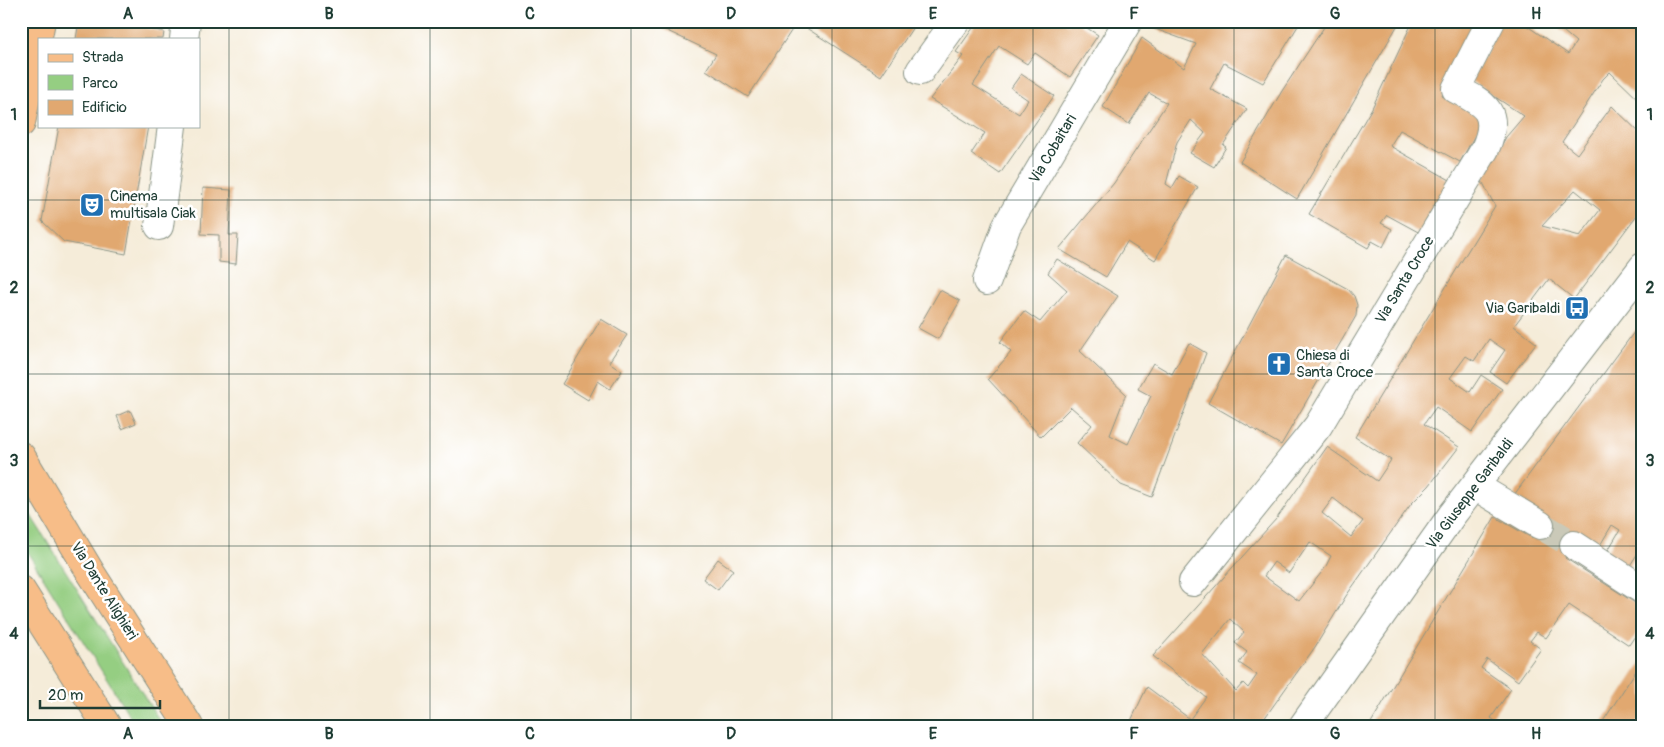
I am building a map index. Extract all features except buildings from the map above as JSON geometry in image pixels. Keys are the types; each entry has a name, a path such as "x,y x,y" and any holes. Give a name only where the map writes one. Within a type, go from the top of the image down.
{"main road":[{"path":"21,123 27,61 40,21"},
{"name":"Via Dante Alighieri","path":"21,456 92,573 189,726"},
{"path":"21,590 107,726"}],"street":[{"path":"184,38 186,21"},
{"path":"920,71 956,21"},
{"name":"Via Cobaitari","path":"987,281 1007,225 1128,21"},
{"name":"Via Santa Croce","path":"1194,582 1318,426 1485,148 1491,136 1491,122 1488,111 1481,102 1456,89 1491,21"},
{"path":"159,226 172,128"},
{"name":"Via Giuseppe Garibaldi","path":"1303,726 1452,515 1643,267"},
{"path":"1475,486 1540,525"},
{"path":"1574,545 1643,590"}],"green space":[{"path":"21,500 163,726 136,726 21,542"}],"tunnel":[{"path":"1540,525 1574,545"}],"place":[{"name":"Cinema multisala Ciak","path":"92,205"},
{"name":"Via Garibaldi","path":"1577,308"},
{"name":"Chiesa di Santa Croce","path":"1279,364"}]}
